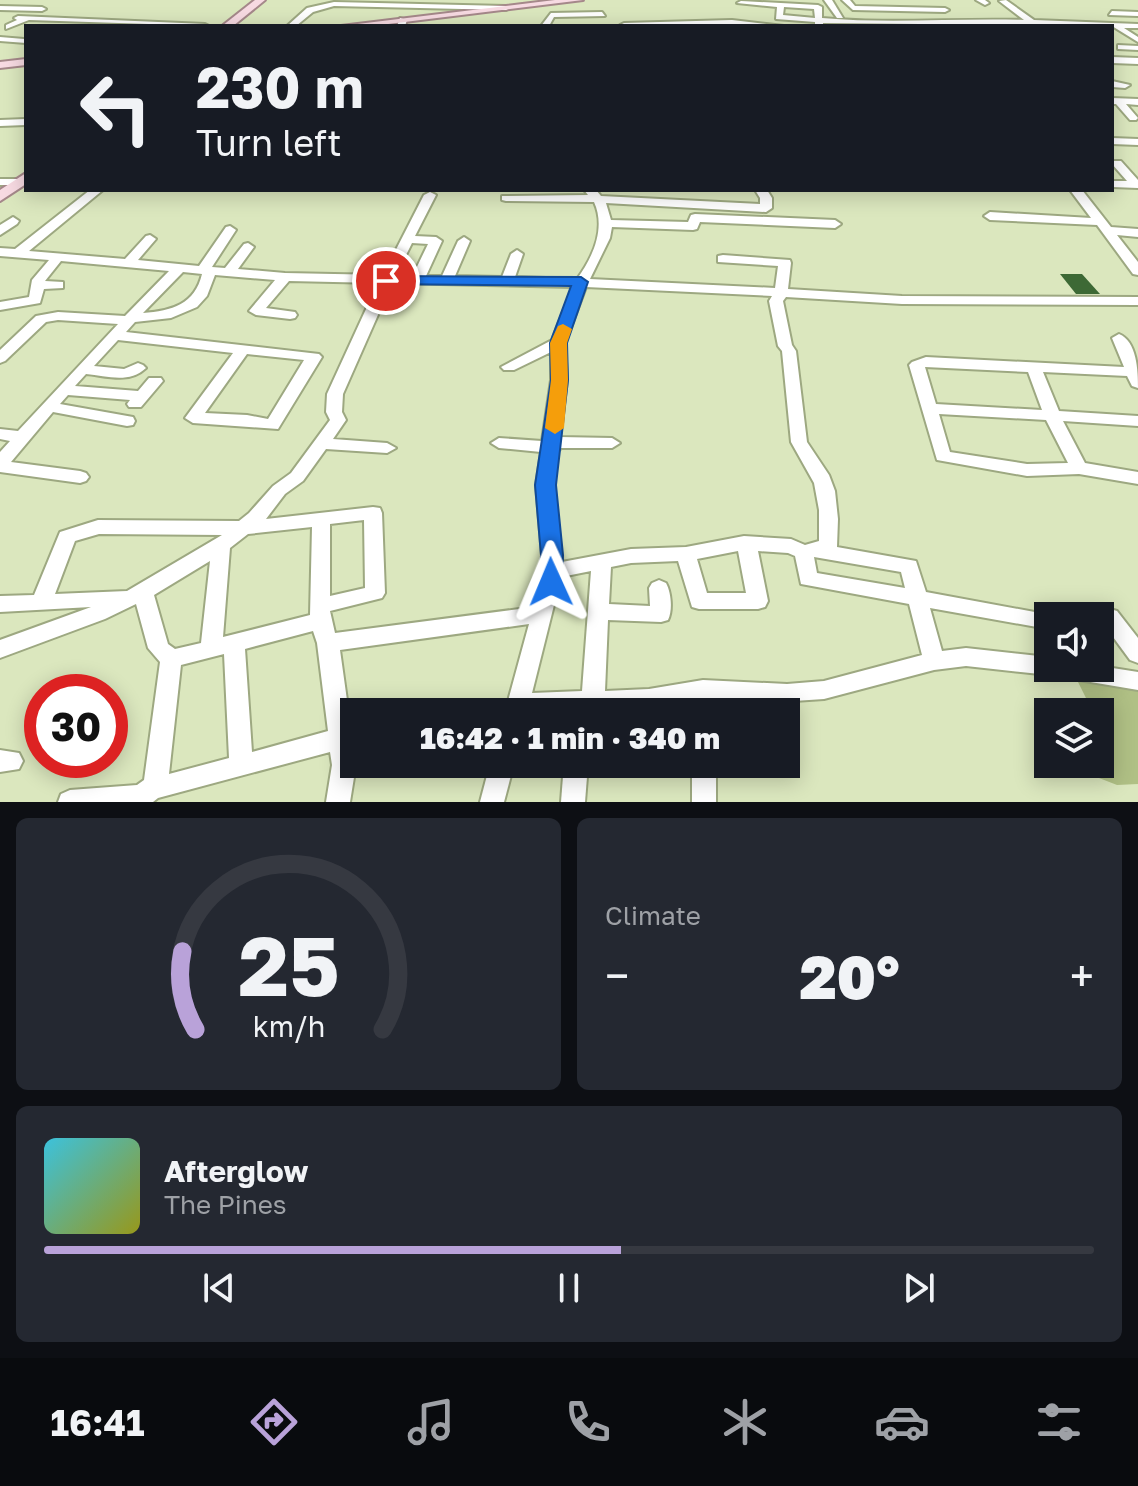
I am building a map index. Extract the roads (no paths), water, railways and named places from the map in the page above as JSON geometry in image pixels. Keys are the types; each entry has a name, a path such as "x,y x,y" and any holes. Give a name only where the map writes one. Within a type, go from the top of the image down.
{"main road":[{"path":"230,24 261,0"},
{"path":"402,23 568,1"},
{"path":"0,65 24,62"},
{"path":"0,197 23,180"}],"street":[{"path":"828,0 840,21"},
{"path":"846,0 853,8 892,6 945,10"},
{"path":"866,0 874,8"},
{"path":"946,0 945,10 953,22"},
{"path":"568,1 618,24"},
{"path":"1003,1 1031,22"},
{"path":"293,24 310,10 335,2 506,8"},
{"path":"741,3 816,4 819,23"},
{"path":"776,3 779,17 799,22 1060,24"},
{"path":"798,6 799,22"},
{"path":"0,8 71,10"},
{"path":"0,19 81,21 98,11"},
{"path":"476,12 485,19"},
{"path":"1055,12 1066,19 1104,19 1112,24"},
{"path":"1073,12 1083,19"},
{"path":"1112,13 1137,15"},
{"path":"546,24 551,15 602,18"},
{"path":"9,27 28,18"},
{"path":"567,23 602,18"},
{"path":"60,24 67,20 91,24"},
{"path":"706,24 741,24"},
{"path":"1114,25 1138,26"},
{"path":"1114,25 1138,40"},
{"path":"0,39 24,41"},
{"path":"1114,39 1138,40"},
{"path":"1121,47 1138,48"},
{"path":"1114,60 1138,61"},
{"path":"1114,84 1125,85"},
{"path":"1117,100 1138,102"},
{"path":"1117,100 1133,118"},
{"path":"0,123 24,122"},
{"path":"1114,141 1138,142"},
{"path":"1117,163 1137,185"},
{"path":"0,182 23,180"},
{"path":"1114,184 1137,185"},
{"path":"8,252 94,192"},
{"path":"506,198 593,194 766,208 762,192"},
{"path":"1078,192 1138,271"},
{"path":"520,698 552,571 545,485 553,444 559,380 558,343 581,282 590,270 604,238 606,223 602,205 593,194"},
{"path":"0,649 98,613 143,592 221,545 256,518 279,490 297,477 338,420 334,412 335,394 386,281 430,195"},
{"path":"990,216 1138,233"},
{"path":"606,223 693,226 695,218 835,224"},
{"path":"0,231 13,221"},
{"path":"0,358 41,319 58,316 130,319 187,310 206,287 206,270 230,230"},
{"path":"129,263 150,239"},
{"path":"410,239 436,241 417,281"},
{"path":"446,282 464,241"},
{"path":"217,249 247,249 229,272"},
{"path":"8,252 285,277 581,282 902,300 1138,301"},
{"path":"507,282 517,254"},
{"path":"0,306 35,300 37,285 59,256"},
{"path":"723,259 785,263 781,293 776,301 785,346 789,351 799,442 820,475 830,521 828,546 811,552"},
{"path":"80,477 52,480 0,464 82,369 180,267"},
{"path":"285,277 256,311 290,315"},
{"path":"37,285 58,285"},
{"path":"115,335 314,357 272,425 247,420 193,418 242,351"},
{"path":"1119,338 1135,377 926,362 917,365 943,456 1027,470 1079,468 1138,478"},
{"path":"509,367 558,343"},
{"path":"82,369 126,374 138,368"},
{"path":"1034,368 1052,415 1079,468"},
{"path":"64,390 138,400 155,381"},
{"path":"50,407 127,421"},
{"path":"929,408 1138,421"},
{"path":"0,434 21,437"},
{"path":"320,443 387,448"},
{"path":"499,443 612,443"},
{"path":"41,603 67,537 98,527 243,528 373,513 375,593 322,623"},
{"path":"321,518 322,623 340,726"},
{"path":"686,554 699,601 758,601 744,543"},
{"path":"552,571 631,556 686,554 744,543 791,546 811,552 909,566 934,661"},
{"path":"211,649 221,545"},
{"path":"811,552 808,579 1034,618"},
{"path":"586,698 600,612 601,563"},
{"path":"600,612 661,614 659,588"},
{"path":"0,604 113,599 143,592"},
{"path":"143,592 159,648 171,659"},
{"path":"171,659 322,623 543,614"},
{"path":"1114,622 1138,654"},
{"path":"234,643 241,765"},
{"path":"790,698 934,661 966,657 1034,664"},
{"path":"157,792 171,659"},
{"path":"1114,677 1138,681"},
{"path":"654,698 703,689 745,698"},
{"path":"703,689 703,698"},
{"path":"70,802 141,796 340,739"},
{"path":"338,802 342,778"},
{"path":"492,802 498,778"},
{"path":"573,802 575,778"},
{"path":"704,778 704,802"}]}
